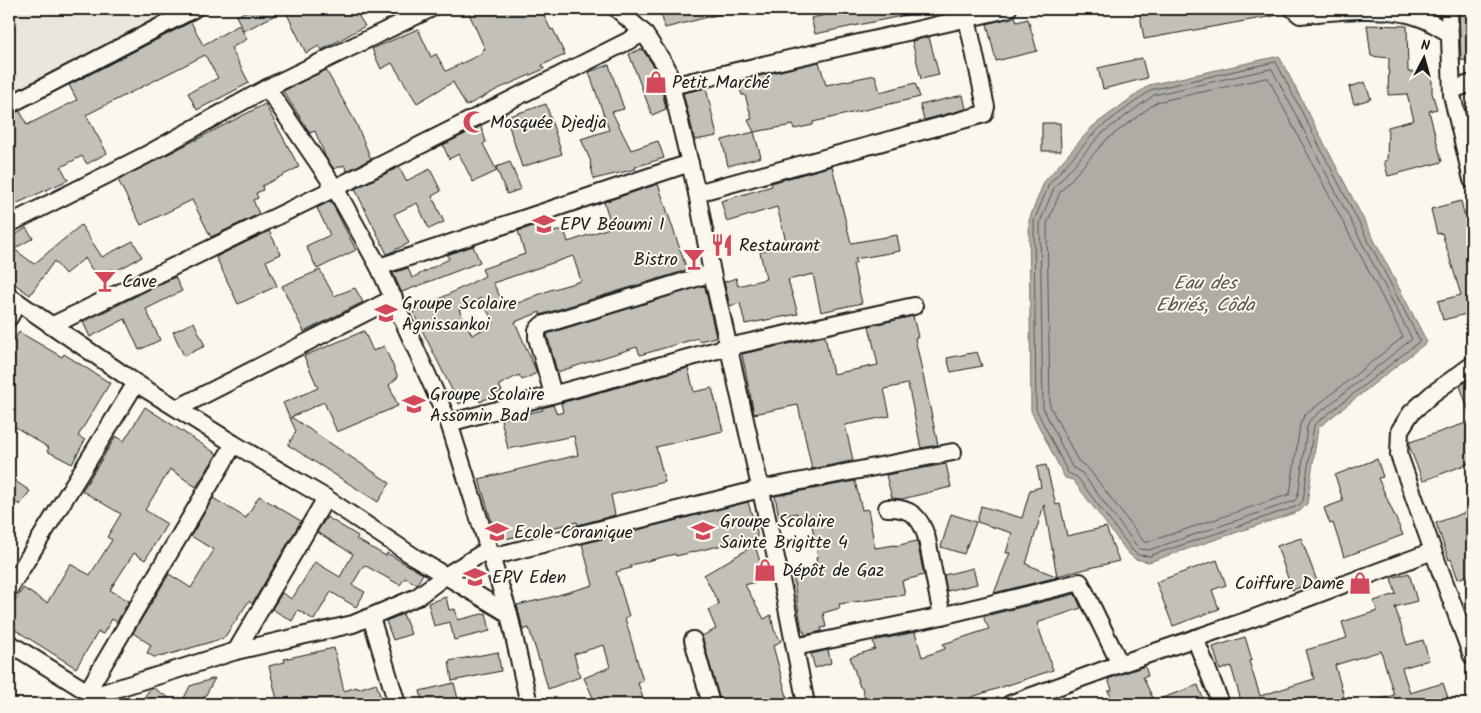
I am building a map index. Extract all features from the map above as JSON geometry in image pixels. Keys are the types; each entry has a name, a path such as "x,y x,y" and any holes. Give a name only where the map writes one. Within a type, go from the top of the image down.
{"street":[{"path":"9,105 194,9"},
{"path":"9,224 146,155 267,88 430,9"},
{"path":"617,9 644,33 667,68 672,86 697,193 712,273 806,704"},
{"path":"672,86 966,13 1008,9"},
{"path":"1294,9 1300,15 1340,11 1407,13 1421,17 1449,33"},
{"path":"1449,9 1452,90 1472,180"},
{"path":"697,193 984,114 986,107 966,13"},
{"path":"51,326 335,188 644,33"},
{"path":"1452,90 1472,83"},
{"path":"267,88 335,188 379,267 449,423 509,614 529,704"},
{"path":"379,267 690,163"},
{"path":"553,394 537,338 537,330 542,325 712,273"},
{"path":"178,408 394,298"},
{"path":"9,318 14,299 136,383 326,498 445,576 509,614"},
{"path":"449,423 728,347 914,306"},
{"path":"1472,365 1432,394 1411,413 1400,430 1399,455 1472,656"},
{"path":"9,589 136,383"},
{"path":"96,697 234,444"},
{"path":"96,697 236,651 353,624 417,597 445,576 490,553 760,489 953,452"},
{"path":"236,651 326,498"},
{"path":"887,508 900,508 915,516 924,526 942,616"},
{"path":"1010,704 1433,551"},
{"path":"795,647 942,616 1080,582 1120,664"},
{"path":"371,617 397,704"},
{"path":"1195,638 1221,704"},
{"path":"693,640 711,704"},
{"path":"9,643 96,697"}],"shaded area":[{"path":"9,9 180,9 9,98"}],"water":[{"name":"Eau des Ebriés, Côda","path":"1279,56 1427,342 1318,428 1307,504 1300,511 1149,562 1135,559 1128,553 1073,480 1065,478 1031,411 1029,220 1044,182 1093,126 1149,85"}],"building":[{"path":"252,9 354,9 365,26 322,50 319,46 306,53 285,10 244,31 236,16"},
{"path":"467,9 541,9 565,55 542,65 544,69 498,89 466,106 453,82 417,103 392,63 381,69 372,49 418,29 431,57 436,54 446,71 483,53 482,50 485,49"},
{"path":"680,9 723,9 724,13 665,28 661,13"},
{"path":"854,9 910,9 911,14 815,34 811,18"},
{"path":"1139,9 1278,9 1279,15 1144,39"},
{"path":"1459,9 1472,9 1472,61 1461,60"},
{"path":"1015,16 1017,22 1028,19 1037,51 996,61 987,24"},
{"path":"191,22 203,45 239,25 247,39 231,48 249,83 197,110 188,93 218,78 205,55 86,115 107,153 87,164 82,156 61,167 68,180 9,207 9,188 16,185 9,169 9,115 20,111 27,125 77,100 69,85"},
{"path":"1367,25 1407,26 1408,72 1432,72 1432,93 1437,109 1429,111 1442,162 1388,176 1384,161 1387,161 1388,127 1414,120 1407,94 1388,95 1389,58 1371,56"},
{"path":"929,37 939,75 921,79 912,41"},
{"path":"642,49 658,72 666,109 652,115 629,54"},
{"path":"1142,58 1147,78 1103,89 1098,68"},
{"path":"819,62 826,85 875,75 880,92 915,83 920,97 813,122 813,125 794,129 793,125 754,132 748,120 752,119 745,95 742,95 737,81"},
{"path":"609,65 624,109 612,112 631,150 658,141 664,158 635,167 636,169 594,179 591,162 581,139 609,130 589,72"},
{"path":"326,70 356,123 371,159 347,171 344,165 334,169 326,158 315,131 310,133 283,91"},
{"path":"1365,82 1371,99 1354,104 1349,87"},
{"path":"706,88 717,136 695,140 683,93"},
{"path":"963,95 966,109 924,120 920,105"},
{"path":"265,104 299,167 262,186 263,190 256,193 258,198 253,200 259,214 211,237 192,200 141,225 118,180"},
{"path":"546,104 562,154 522,167 506,117"},
{"path":"1042,123 1060,123 1061,151 1042,151"},
{"path":"481,126 486,142 483,144 497,171 473,182 459,154 449,159 443,145"},
{"path":"754,132 761,157 728,166 722,140"},
{"path":"510,162 521,189 507,194 496,167"},
{"path":"832,166 851,243 897,235 900,251 855,259 856,263 853,264 862,303 821,312 813,274 788,280 798,314 745,324 740,303 730,306 724,282 736,278 738,286 766,279 760,252 787,245 777,207 727,222 721,201 772,186 771,183"},
{"path":"399,167 406,181 430,169 441,191 432,196 444,222 429,229 417,203 394,214 409,243 387,254 355,189"},
{"path":"658,184 687,270 540,315 540,312 515,322 537,373 522,380 519,375 499,385 502,391 480,402 477,395 459,404 413,312 485,276 482,269 525,254 518,231 539,224 543,235 564,229 568,242 612,227 604,202","holes":["573,256 581,281 550,290 506,308 493,283","481,298 494,324 472,335 459,310"]},
{"path":"331,201 356,250 317,269 306,246 330,235 317,208"},
{"path":"1461,201 1464,214 1467,213 1472,229 1472,324 1469,324 1466,314 1443,320 1438,301 1461,295 1442,233 1437,234 1431,209"},
{"path":"81,225 102,257 133,241 142,257 114,272 112,269 97,278 85,258 65,274 54,261 30,295 9,280 9,239 26,228 33,238 14,249 34,264"},
{"path":"269,231 281,254 266,261 277,286 238,304 216,257"},
{"path":"473,246 480,262 401,291 393,273 408,268 412,278 449,259 447,255"},
{"path":"320,270 334,296 355,288 363,302 304,332 282,286"},
{"path":"175,277 182,291 146,309 160,340 139,350 125,319 90,337 83,322"},
{"path":"702,286 705,287 716,337 699,341 698,338 640,355 637,347 557,372 547,334"},
{"path":"913,316 918,337 915,338 938,445 921,448 908,384 884,389 890,416 845,425 853,460 812,469 798,405 754,414 742,354 825,336 833,374 878,365 869,326"},
{"path":"194,322 205,346 184,356 173,332"},
{"path":"364,331 373,351 384,346 398,377 389,385 398,406 337,432 324,402 291,417 390,483 378,502 288,445 296,431 283,403 318,388 304,356"},
{"path":"19,332 62,357 64,354 110,383 78,436 85,440 72,464 47,451 49,448 9,423 9,348"},
{"path":"977,352 982,366 951,372 947,358"},
{"path":"688,368 694,392 712,388 723,431 656,447 665,482 611,495 615,515 578,525 577,522 497,541 479,479 578,455 574,436 508,449 501,419 543,410 542,408 553,405 557,414 563,412 561,403"},
{"path":"1472,377 1472,417 1471,417 1460,386"},
{"path":"145,407 217,454 196,487 170,469 145,510 167,524 145,560 134,553 110,590 129,601 117,622 112,619 103,634 98,632 76,668 9,626 9,611 23,588 47,603 70,564 90,575 112,540 107,537 121,514 82,491 116,436 124,441"},
{"path":"1472,421 1472,462 1423,481 1409,446 1410,442"},
{"path":"1377,459 1383,477 1378,478 1403,535 1344,557 1333,523 1330,524 1324,508 1343,501 1335,475"},
{"path":"946,464 951,487 902,499 892,498 886,475"},
{"path":"1046,465 1056,505 1060,504 1067,536 1106,527 1119,561 1057,576 1044,505 1026,564 1058,577 994,593 1010,553 1006,553 1012,533 977,522 981,506 1022,518 1030,490 1041,487 1037,467"},
{"path":"9,477 30,491 20,505 9,498"},
{"path":"855,481 862,510 868,509 875,548 917,541 924,575 902,581 905,595 839,604 840,608 823,613 826,627 821,628 822,631 805,635 804,631 802,631 793,576 818,573 816,557 818,557 810,515 798,518 797,513 779,517 775,496"},
{"path":"259,496 301,521 252,604 249,601 224,638 164,656 154,657 147,653 151,645 133,633 169,574 191,588 214,550 191,536 213,498 246,518"},
{"path":"748,502 757,537 676,556 675,554 631,565 631,568 616,572 629,616 625,618 643,681 638,683 645,704 596,704 584,678 610,667 604,645 574,654 580,677 548,689 529,628 523,630 517,605 593,585 582,544"},
{"path":"1472,510 1472,574 1458,579 1436,523"},
{"path":"951,514 976,522 964,554 941,547"},
{"path":"327,517 358,536 356,539 386,556 387,553 423,574 417,584 405,578 400,585 364,565 352,585 365,592 356,607 331,592 314,620 298,610 292,621 272,609 282,593 292,599 315,562 340,577 353,554 317,532"},
{"path":"1301,538 1317,581 1292,590 1277,546"},
{"path":"755,545 765,579 745,585 764,619 771,615 774,630 781,641 773,646 789,704 721,704 702,636 716,629 708,610 719,604 704,575"},
{"path":"1217,560 1226,585 1212,590 1219,609 1173,626 1156,582"},
{"path":"973,568 977,584 947,591 944,575"},
{"path":"1409,573 1417,601 1395,607 1407,645 1423,640 1429,660 1402,668 1410,693 1443,683 1450,704 1372,704 1371,702 1394,695 1381,651 1335,665 1346,704 1307,704 1306,699 1290,704 1242,704 1231,666 1220,670 1213,647 1245,637 1252,660 1249,661 1260,696 1314,679 1306,650 1347,638 1342,622 1377,611 1374,601 1396,594 1391,578"},
{"path":"1075,594 1081,608 1037,623 1053,670 951,704 866,704 862,687 860,687 850,657 875,649 873,641 915,632 922,657 945,649 943,644 989,629 984,619 985,616"},
{"path":"446,597 449,610 455,609 458,620 486,613 490,631 454,640 450,622 434,626 428,603"},
{"path":"403,614 411,634 393,640 386,621"},
{"path":"334,648 344,691 376,683 383,704 366,704 365,701 351,704 278,704 269,666 285,662 284,659"},
{"path":"828,650 831,663 815,668 811,654"},
{"path":"498,652 501,671 452,681 449,661"},
{"path":"1145,666 1148,676 1143,677 1154,701 1198,685 1205,704 1115,704 1108,691 1112,690 1108,679"},
{"path":"215,678 201,704 181,704 190,686"},
{"path":"454,683 459,703 423,704 420,691"},
{"path":"153,688 179,704 139,704 150,689"}],"place":[{"name":"Petit Marché","path":"656,82"},
{"name":"Mosquée Djedja","path":"474,122"},
{"name":"EPV Béoumi I","path":"544,224"},
{"name":"Restaurant","path":"722,245"},
{"name":"Bistro","path":"694,259"},
{"name":"Cave","path":"105,281"},
{"name":"Groupe Scolaire Agnissankoi","path":"386,313"},
{"name":"Groupe Scolaire Assomin Bad","path":"414,404"},
{"name":"Groupe Scolaire Sainte Brigitte 4","path":"703,531"},
{"name":"Ecole Coranique","path":"497,532"},
{"name":"Dépôt de Gaz","path":"765,570"},
{"name":"EPV Eden","path":"475,577"},
{"name":"Coiffure Dame","path":"1360,583"}]}
